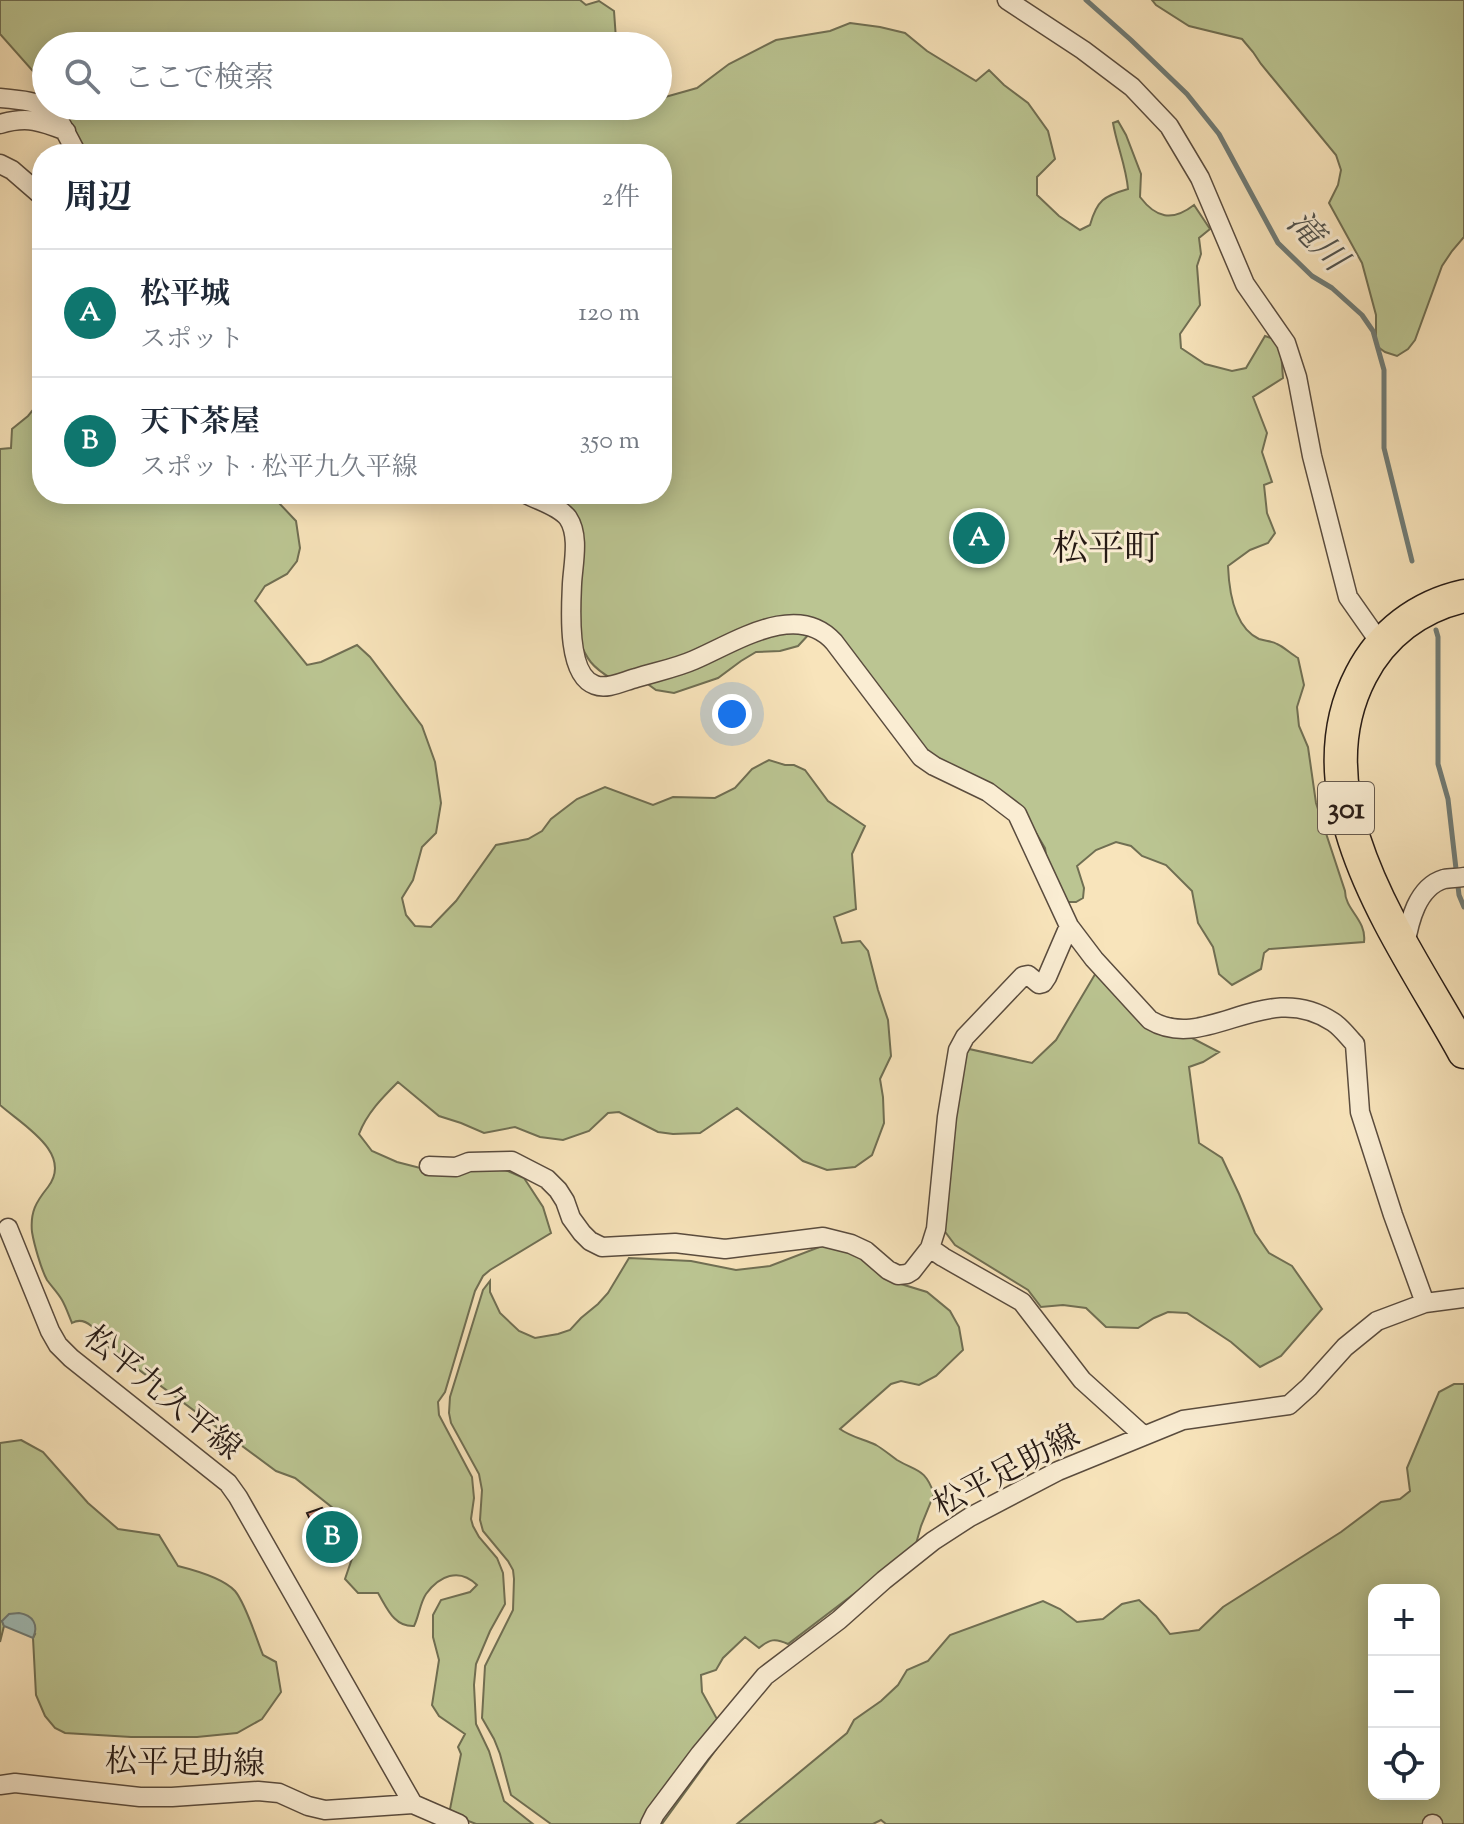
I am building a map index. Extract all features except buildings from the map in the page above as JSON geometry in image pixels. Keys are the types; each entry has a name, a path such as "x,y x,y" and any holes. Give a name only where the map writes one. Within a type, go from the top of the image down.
{"highway":[{"name":"301","path":"1464,596 1443,602 1407,620 1381,644 1367,662 1354,688 1342,727 1340,754 1350,827 1378,899 1464,1052"}],"street":[{"path":"1007,0 1132,87 1169,126 1200,178 1245,284 1286,343 1297,377 1312,456 1348,597 1381,644"},
{"path":"0,98 32,102"},
{"path":"0,124 16,119 32,120"},
{"path":"33,120 66,131"},
{"path":"60,120 72,144"},
{"path":"0,164 32,187"},
{"path":"547,504 565,514 571,523 575,556 572,635 580,673 590,683 597,687 613,685 690,662 770,627 800,624 815,628 834,642 921,757 988,792 1017,814 1069,926 1094,959 1150,1020 1161,1027 1175,1029 1201,1027 1257,1011 1289,1006 1334,1022 1355,1044 1360,1112 1425,1303"},
{"path":"1405,948 1411,918 1419,900 1435,883 1459,878"},
{"path":"429,1166 456,1167 469,1162 512,1161 547,1179 565,1201 576,1225 590,1241 602,1247 675,1243 725,1249 823,1237 851,1244 866,1251 888,1270 898,1275 907,1274 930,1248 937,1223 947,1117 958,1050 965,1037 1023,976 1028,975 1039,984 1043,983 1069,926"},
{"name":"松平九久平線","path":"8,1228 58,1345 228,1483 238,1497 413,1804"},
{"path":"930,1248 1022,1302 1082,1380 1144,1436"},
{"name":"松平足助線","path":"650,1824 700,1754 765,1676 839,1620 933,1541 970,1517 1058,1471 1183,1420 1289,1405 1345,1347 1377,1321 1425,1303 1464,1298"},
{"name":"松平足助線","path":"0,1785 15,1783 140,1797 258,1791 279,1793 325,1810 413,1804 459,1824"}],"green space":[{"path":"0,0 580,0 586,5 599,1 614,11 616,32 32,32 32,70 0,34"},
{"path":"1152,0 1464,0 1464,237 1442,266 1415,340 1408,349 1397,356 1378,347 1376,315 1362,263 1329,203 1341,170 1336,155 1242,39 1189,26"},
{"path":"850,23 905,33 927,51 976,81 989,70 1028,103 1048,131 1055,159 1037,177 1037,195 1080,230 1090,225 1103,200 1128,189 1113,123 1118,121 1141,174 1140,197 1152,210 1165,215 1179,214 1194,205 1210,229 1199,238 1201,254 1197,266 1200,305 1180,334 1181,348 1205,364 1232,371 1246,368 1265,336 1274,339 1281,352 1283,378 1253,397 1267,433 1262,452 1272,482 1264,485 1267,513 1275,533 1268,543 1250,550 1228,566 1234,607 1251,633 1259,639 1280,645 1298,658 1304,685 1297,707 1299,726 1308,747 1316,803 1348,904 1362,927 1364,942 1269,949 1264,953 1261,969 1232,985 1219,974 1213,947 1198,923 1192,891 1166,865 1142,856 1131,846 1116,842 1096,850 1077,866 1084,888 1083,898 1076,902 1062,902 1050,880 1045,848 1036,833 935,761 823,624 689,656 612,679 591,662 578,638 582,539 547,504 672,504 672,144 76,144 65,120 672,120 672,95 697,88 729,64 776,40 830,31"},
{"path":"32,411 32,504 280,504 296,521 300,548 297,561 287,574 265,586 255,601 307,665 321,662 357,645 370,657 422,726 435,762 441,803 436,833 422,847 413,880 402,898 406,915 415,926 431,927 456,901 496,845 528,839 542,831 551,819 577,799 605,787 653,805 673,797 715,798 735,788 752,769 769,760 805,770 828,801 865,826 852,854 856,909 834,917 842,943 860,941 868,951 888,1020 891,1056 880,1079 884,1123 872,1155 855,1167 827,1170 803,1161 737,1108 700,1133 658,1132 619,1112 608,1113 589,1131 563,1140 540,1137 515,1127 484,1133 439,1116 398,1082 371,1113 359,1134 372,1151 397,1162 428,1170 503,1169 524,1178 543,1207 551,1233 483,1276 475,1291 445,1392 438,1402 439,1415 472,1477 473,1526 497,1558 503,1573 505,1604 476,1664 476,1724 489,1751 504,1801 533,1824 476,1824 453,1815 450,1809 461,1754 458,1747 465,1734 439,1716 432,1705 439,1660 433,1637 433,1615 441,1600 470,1592 477,1585 463,1576 443,1578 424,1598 414,1626 396,1620 378,1593 358,1593 345,1579 359,1538 343,1510 333,1508 295,1478 276,1471 104,1344 87,1323 72,1323 40,1263 32,1219 37,1203 54,1174 54,1163 42,1140 0,1105 0,449 11,448 12,429"},
{"path":"811,632 798,646 780,651 756,652 718,678 674,693 656,690 645,682 767,633"},
{"path":"1097,971 1169,1033 1192,1038 1219,1052 1189,1067 1199,1143 1222,1158 1255,1233 1269,1253 1292,1266 1322,1309 1281,1356 1260,1367 1231,1342 1187,1313 1168,1312 1138,1328 1106,1327 1086,1308 1063,1305 1041,1307 1028,1290 955,1245 943,1229 960,1064 969,1049 1032,1063 1056,1040"},
{"path":"822,1246 869,1259 901,1284 927,1292 950,1311 959,1327 963,1350 936,1376 919,1385 901,1381 891,1384 840,1429 876,1445 927,1479 934,1494 914,1551 788,1644 773,1640 759,1648 745,1637 723,1658 716,1670 701,1675 702,1692 717,1719 720,1744 662,1824 551,1824 511,1795 500,1754 482,1718 485,1666 513,1610 514,1579 508,1561 483,1531 479,1474 451,1423 449,1413 450,1397 483,1290 490,1281 490,1292 500,1313 519,1331 535,1338 570,1330 608,1293 629,1258 691,1261 736,1270 770,1266"},
{"path":"1454,1384 1464,1384 1464,1824 886,1824 881,1820 873,1824 737,1824 847,1733 854,1720 898,1685 907,1670 928,1661 950,1635 1043,1601 1077,1622 1103,1619 1122,1604 1139,1600 1170,1634 1199,1630 1223,1607 1341,1532 1381,1502 1400,1499 1410,1491 1407,1468 1439,1392"},
{"path":"21,1440 43,1452 88,1503 118,1529 159,1535 178,1566 216,1579 235,1591 247,1612 263,1655 276,1662 281,1692 262,1719 237,1733 197,1737 65,1733 55,1728 45,1716 36,1695 35,1634 2,1621 4,1626 0,1642 0,1443"}],"water":[{"path":"19,1613 34,1621 33,1638 4,1626 2,1621 9,1614"}],"waterway":[{"name":"滝川","path":"1086,0 1187,94 1219,134 1278,243 1312,276 1332,288 1362,315 1373,331 1384,370 1384,448 1412,561"},
{"name":"滝川","path":"1436,630 1438,764 1448,799 1459,895 1464,907"}],"place":[{"name":"松平城","path":"979,538"},
{"name":"天下茶屋","path":"332,1537"}],"district":[{"name":"松平町","path":"1106,547"}]}
